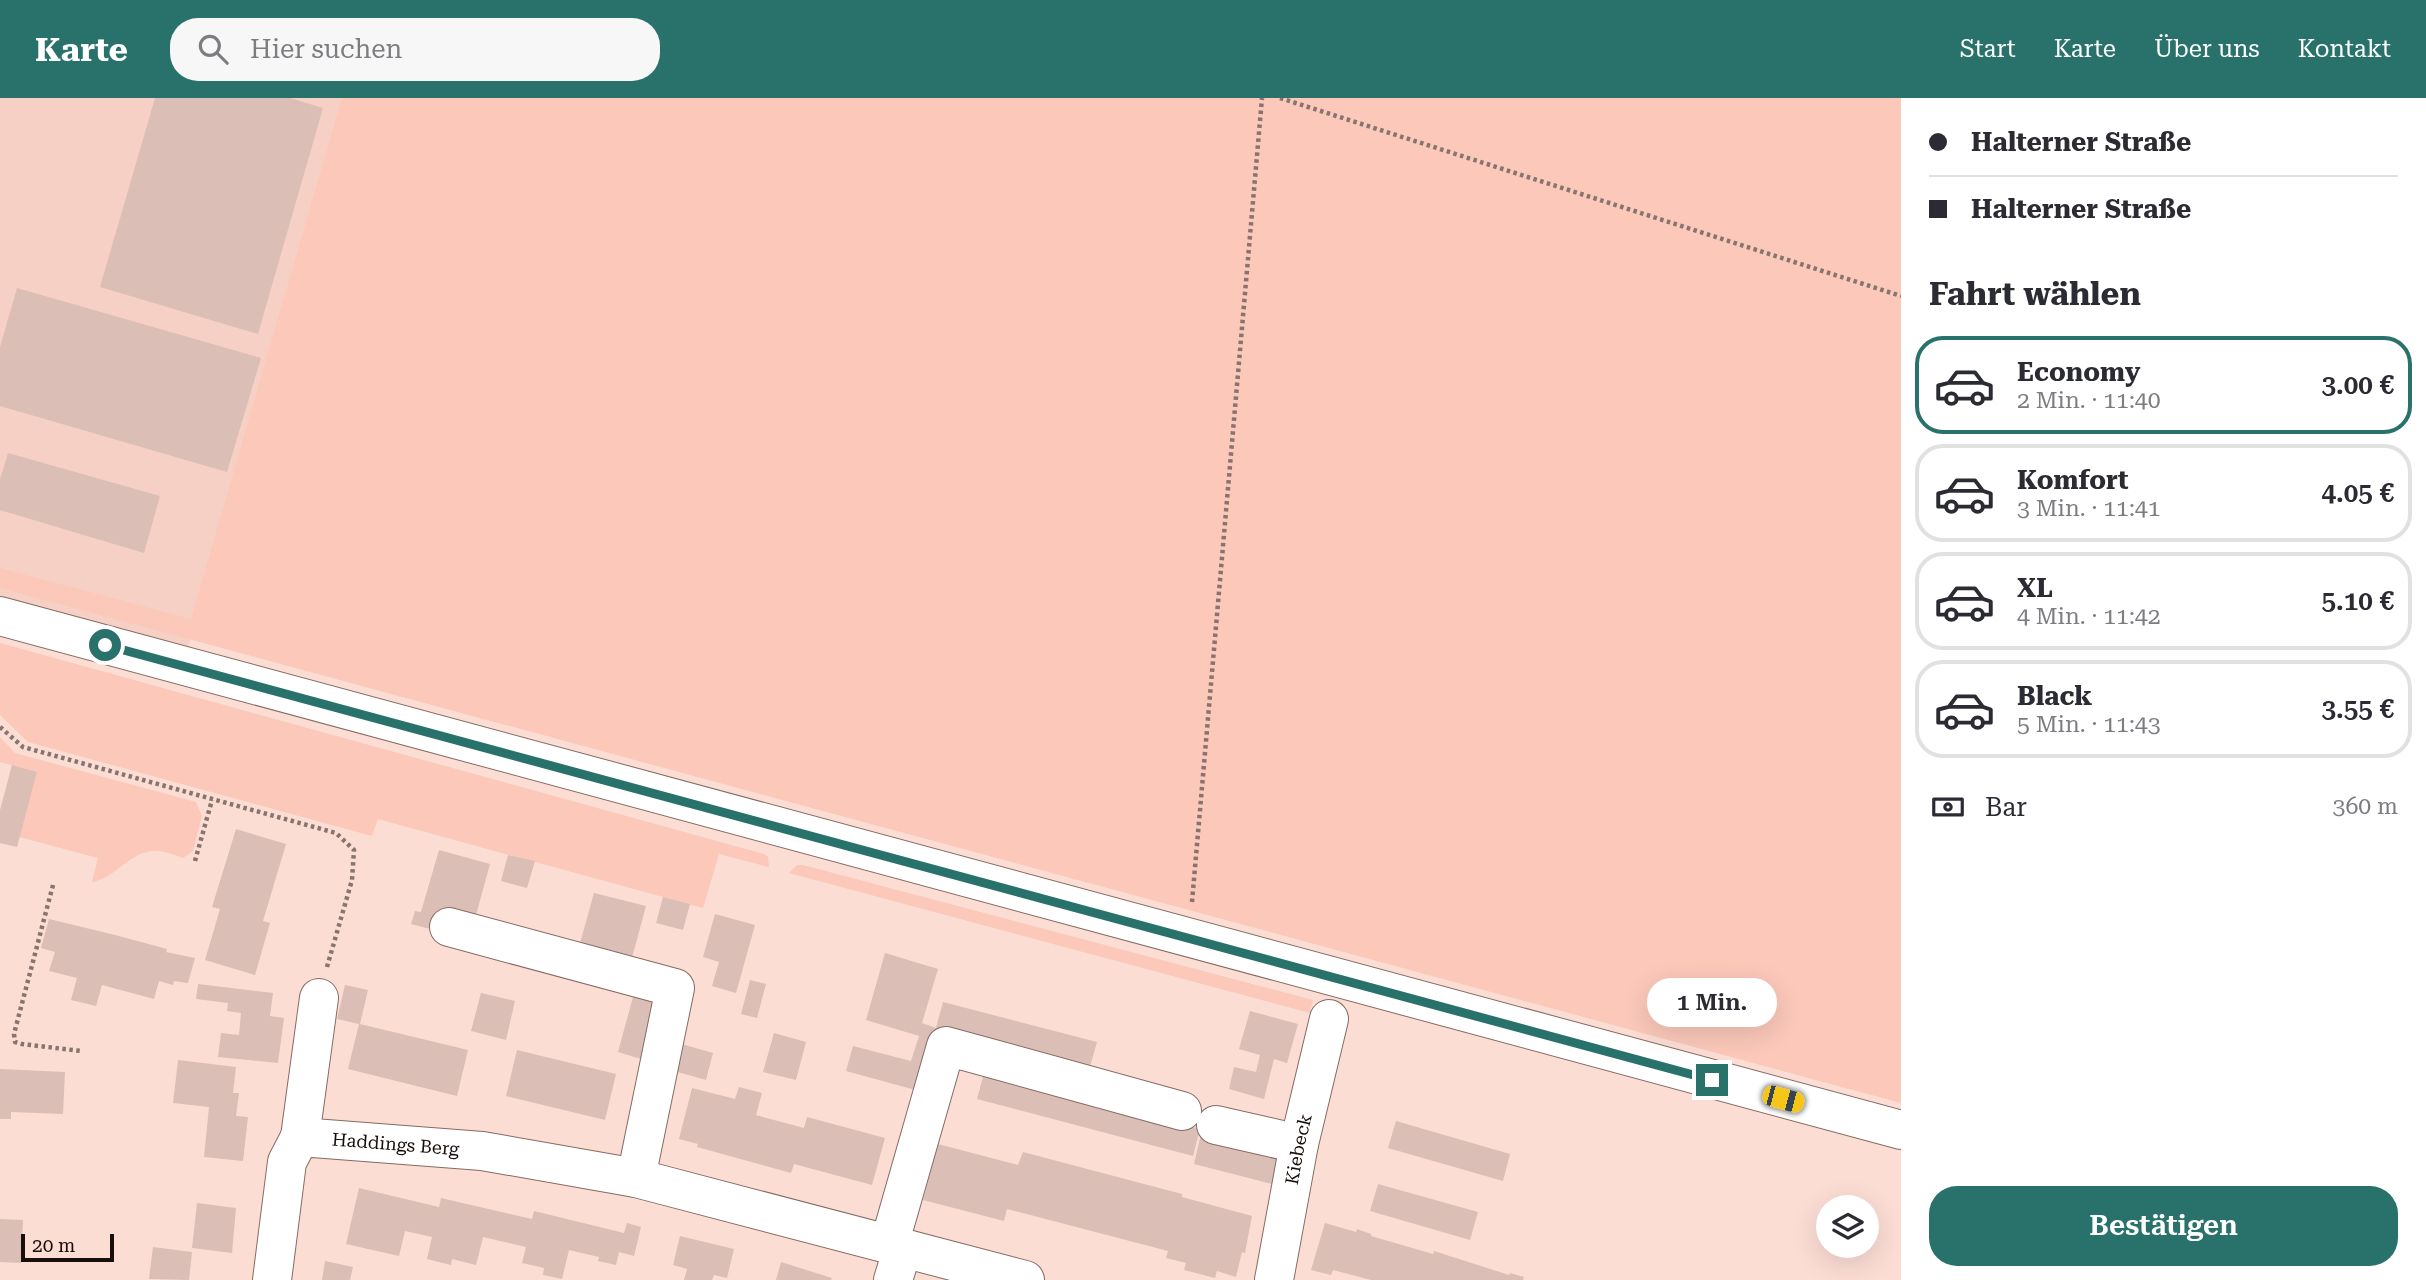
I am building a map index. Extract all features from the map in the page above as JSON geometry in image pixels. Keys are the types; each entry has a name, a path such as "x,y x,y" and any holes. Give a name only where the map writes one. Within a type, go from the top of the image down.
{"main road":[{"path":"0,617 1901,1130"},
{"path":"449,927 675,988 636,1178"},
{"path":"272,1280 287,1162 300,1137 318,998"},
{"name":"Kiebeck","path":"1274,1280 1299,1144 1329,1019"},
{"path":"895,1258 946,1046 1299,1144"},
{"name":"Haddings Berg","path":"300,1137 482,1150 636,1178 895,1258 1025,1280"}],"path":[{"path":"1189,938 1262,98"},
{"path":"1280,98 1901,296"},
{"path":"0,727 23,747 335,833 354,850 352,880 318,998"},
{"path":"195,861 212,800"},
{"path":"53,885 14,1034 15,1042 81,1051"}],"shaded area":[{"path":"0,98 344,98 183,666 0,616"},
{"path":"342,98 1901,98 1901,1103 0,588 0,568 191,619"},
{"path":"0,643 764,854 768,857 769,867 719,854 703,908 378,819 372,836 28,742 0,715"},
{"path":"0,737 15,753 196,802 202,816 193,851 183,858 163,852 147,852 92,882 98,858 19,837 37,772 0,762"},
{"path":"797,865 1313,1000 1310,1013 789,873"}],"building":[{"path":"155,98 290,98 323,108 258,334 100,287"},
{"path":"17,288 261,358 227,472 0,406 0,347"},
{"path":"8,453 160,496 144,553 0,510 0,479"},
{"path":"12,765 37,772 17,847 0,843 0,810"},
{"path":"236,829 286,844 263,921 270,923 255,975 205,960 220,909 212,907"},
{"path":"439,850 490,864 473,926 438,931 411,924 415,911 421,912"},
{"path":"508,855 535,861 527,888 501,881"},
{"path":"594,893 646,906 629,969 577,954"},
{"path":"663,897 690,904 683,930 656,923"},
{"path":"715,914 755,925 736,993 712,986 719,962 703,957"},
{"path":"49,919 195,958 188,983 174,981 173,985 159,981 154,999 102,985 96,1006 71,1000 77,978 49,971 55,952 41,948"},
{"path":"885,953 938,969 922,1023 936,1028 943,1002 1097,1042 1089,1070 936,1029 919,1091 846,1071 853,1046 911,1061 919,1036 866,1020"},
{"path":"750,980 766,984 757,1018 741,1014"},
{"path":"198,984 273,993 270,1016 284,1018 278,1063 218,1057 221,1033 239,1035 241,1013 227,1011 228,1003 196,999"},
{"path":"345,985 368,990 360,1024 468,1050 457,1096 348,1069 359,1024 337,1019"},
{"path":"636,986 663,993 644,1060 618,1052"},
{"path":"481,993 515,1001 506,1040 471,1031"},
{"path":"1250,1011 1298,1024 1287,1063 1274,1059 1264,1099 1229,1089 1234,1067 1256,1072 1260,1055 1239,1049"},
{"path":"774,1033 806,1042 796,1080 763,1072"},
{"path":"678,1043 713,1053 706,1080 674,1071"},
{"path":"517,1050 616,1074 605,1120 506,1096"},
{"path":"178,1060 236,1067 233,1093 239,1093 236,1116 248,1117 243,1161 204,1157 209,1107 173,1103"},
{"path":"0,1069 65,1072 63,1114 11,1112 11,1119 0,1119"},
{"path":"984,1073 1200,1129 1193,1156 977,1099"},
{"path":"739,1087 762,1093 756,1115 804,1128 807,1117 885,1138 872,1185 794,1164 791,1173 697,1147 698,1144 679,1139 692,1088 735,1099"},
{"path":"1396,1121 1510,1154 1503,1181 1388,1148"},
{"path":"1200,1138 1278,1158 1272,1184 1194,1164"},
{"path":"938,1144 1018,1165 1023,1152 1182,1194 1182,1197 1252,1216 1245,1253 1242,1252 1236,1277 1217,1271 1215,1278 1184,1270 1186,1263 1166,1258 1168,1251 1007,1209 1004,1221 923,1200"},
{"path":"1378,1184 1478,1212 1470,1240 1370,1211"},
{"path":"359,1188 439,1207 441,1198 532,1219 534,1211 624,1233 627,1223 641,1227 634,1256 619,1252 616,1265 598,1261 599,1257 569,1250 562,1279 543,1275 544,1268 522,1263 526,1247 483,1237 476,1265 452,1259 451,1265 427,1259 432,1237 405,1231 399,1256 346,1244"},
{"path":"197,1203 236,1208 232,1253 192,1248"},
{"path":"0,1219 23,1220 21,1263 0,1262"},
{"path":"1325,1223 1356,1232 1357,1229 1371,1236 1433,1254 1434,1251 1509,1275 1510,1273 1524,1277 1523,1280 1371,1280 1333,1270 1331,1275 1311,1270"},
{"path":"680,1236 734,1249 727,1278 714,1275 712,1280 684,1280 687,1269 673,1265"},
{"path":"153,1247 192,1252 189,1280 149,1279"},
{"path":"325,1261 353,1267 350,1280 322,1280"},
{"path":"781,1262 832,1278 776,1280"}],"route":[{"path":"105,645 1712,1080"}]}
